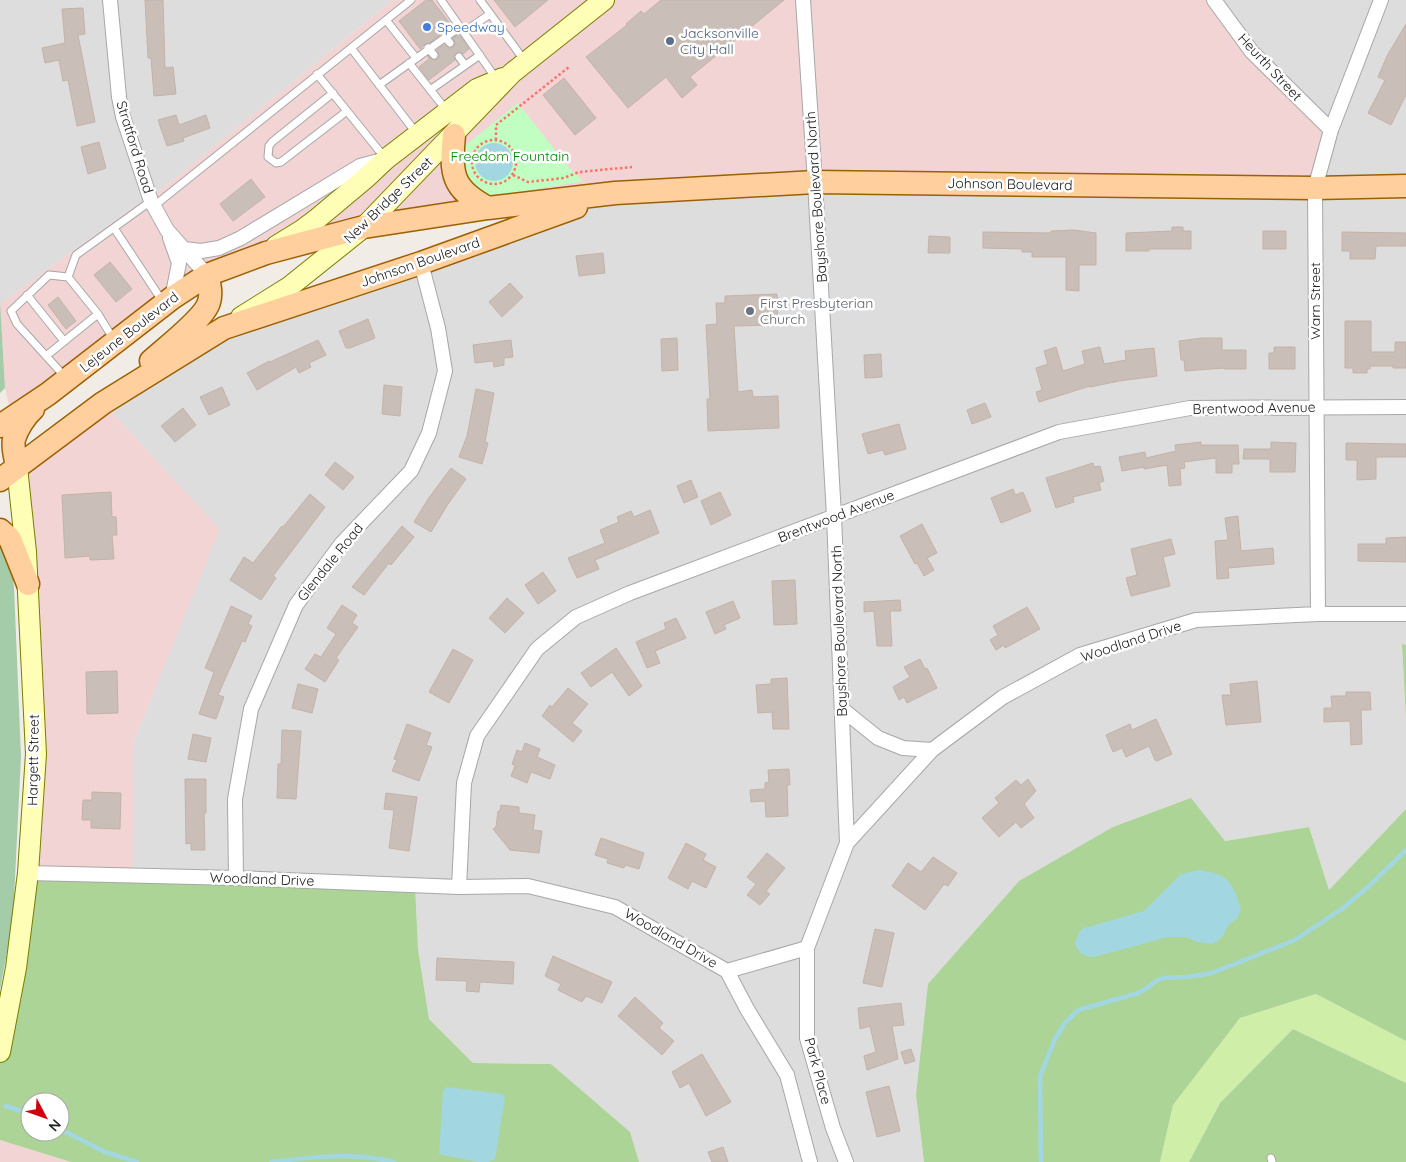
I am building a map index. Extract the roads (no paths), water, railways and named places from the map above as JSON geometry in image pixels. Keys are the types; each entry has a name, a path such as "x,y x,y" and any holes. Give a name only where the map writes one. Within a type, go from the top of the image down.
{"main road":[{"name":"New Bridge Street","path":"224,328 289,287 364,227 454,135 511,72 604,0"},
{"name":"New Bridge Street","path":"266,253 318,218 386,159 477,89 511,72"},
{"path":"454,135 452,154 455,178 471,199 488,208"},
{"name":"Johnson Boulevard","path":"266,253 364,227 488,208 615,193 816,182 1314,188 1406,186"},
{"name":"Johnson Boulevard","path":"224,328 421,263 615,193"},
{"name":"Lejeune Boulevard","path":"0,426 48,394 168,301 206,275 266,253"},
{"path":"103,403 202,315 209,303 210,288 206,275"},
{"path":"6,472 103,403 224,328"},
{"path":"6,472 14,448 14,439 28,413 48,394"},
{"name":"Hargett Street","path":"0,1052 16,968 28,873 36,754 26,552 6,472"},
{"path":"0,530 10,540 28,584"}],"street":[{"name":"Stratford Road","path":"110,0 119,97 123,118 153,203 167,230 206,275"},
{"name":"Bayshore Boulevard North","path":"803,0 816,182 834,516 847,844"},
{"name":"Heurth Street","path":"1214,0 1252,52 1331,130"},
{"name":"Warn Street","path":"1318,614 1314,188 1331,130 1381,0"},
{"name":"New Bridge Street","path":"184,249 201,251 219,248 241,238 360,166 386,159"},
{"path":"167,230 179,263 168,301"},
{"name":"Glendale Road","path":"236,878 235,799 252,709 296,605 342,543 412,471 429,433 445,371 438,328 421,263"},
{"name":"Brentwood Avenue","path":"459,887 464,782 477,736 537,649 576,617 630,593 1059,432 1190,408 1406,407"},
{"name":"Woodland Drive","path":"28,873 236,878 459,887 528,886 615,907 728,971 807,948 847,844 932,750 1003,697 1080,655 1196,620 1318,614 1406,614"},
{"path":"842,708 878,738 903,748 932,750"},
{"name":"Park Place","path":"807,948 807,1038 846,1162"},
{"path":"728,971 747,1009 787,1075 810,1162"}],"lane":[{"path":"68,277 76,255 153,203 411,0"},
{"path":"440,0 480,55 511,72"},
{"path":"480,0 490,14 511,72"},
{"path":"379,85 428,48 448,40 462,29 490,14"},
{"path":"386,20 416,58"},
{"path":"351,48 417,134"},
{"path":"428,48 434,56"},
{"path":"430,90 480,55"},
{"path":"459,57 465,65"},
{"path":"409,63 447,112"},
{"path":"444,69 449,76"},
{"path":"317,74 386,159"},
{"path":"333,93 272,142 267,152 268,156 276,163 281,162 347,111"},
{"path":"114,228 168,301"},
{"path":"67,380 17,324 11,311 49,275 68,277 98,314 115,343"},
{"path":"27,295 64,341"},
{"path":"46,356 98,314"}],"water":[{"path":"494,143 508,148 513,162 508,176 494,181 480,176 475,162 480,148"},
{"path":"1199,870 1217,874 1228,881 1235,892 1241,909 1237,919 1229,924 1218,941 1212,944 1197,942 1186,937 1168,937 1094,957 1082,954 1075,944 1079,932 1084,928 1144,911 1181,874"},
{"path":"447,1087 502,1094 505,1097 495,1159 488,1162 479,1162 439,1154 443,1090"}],"waterway":[{"path":"1041,1162 1040,1076 1055,1039 1065,1023 1078,1010 1139,993 1163,978 1188,977 1212,973 1295,940 1343,908 1406,850"},
{"path":"6,1106 20,1111"},
{"path":"70,1134 105,1152 137,1162"},
{"path":"271,1162 348,1156 394,1162"}],"place":[{"name":"Speedway","path":"427,27"},
{"name":"Jacksonville City Hall","path":"670,41"},
{"name":"First Presbyterian Church","path":"750,311"}],"park label":[{"name":"Freedom Fountain","path":"510,156"}]}
